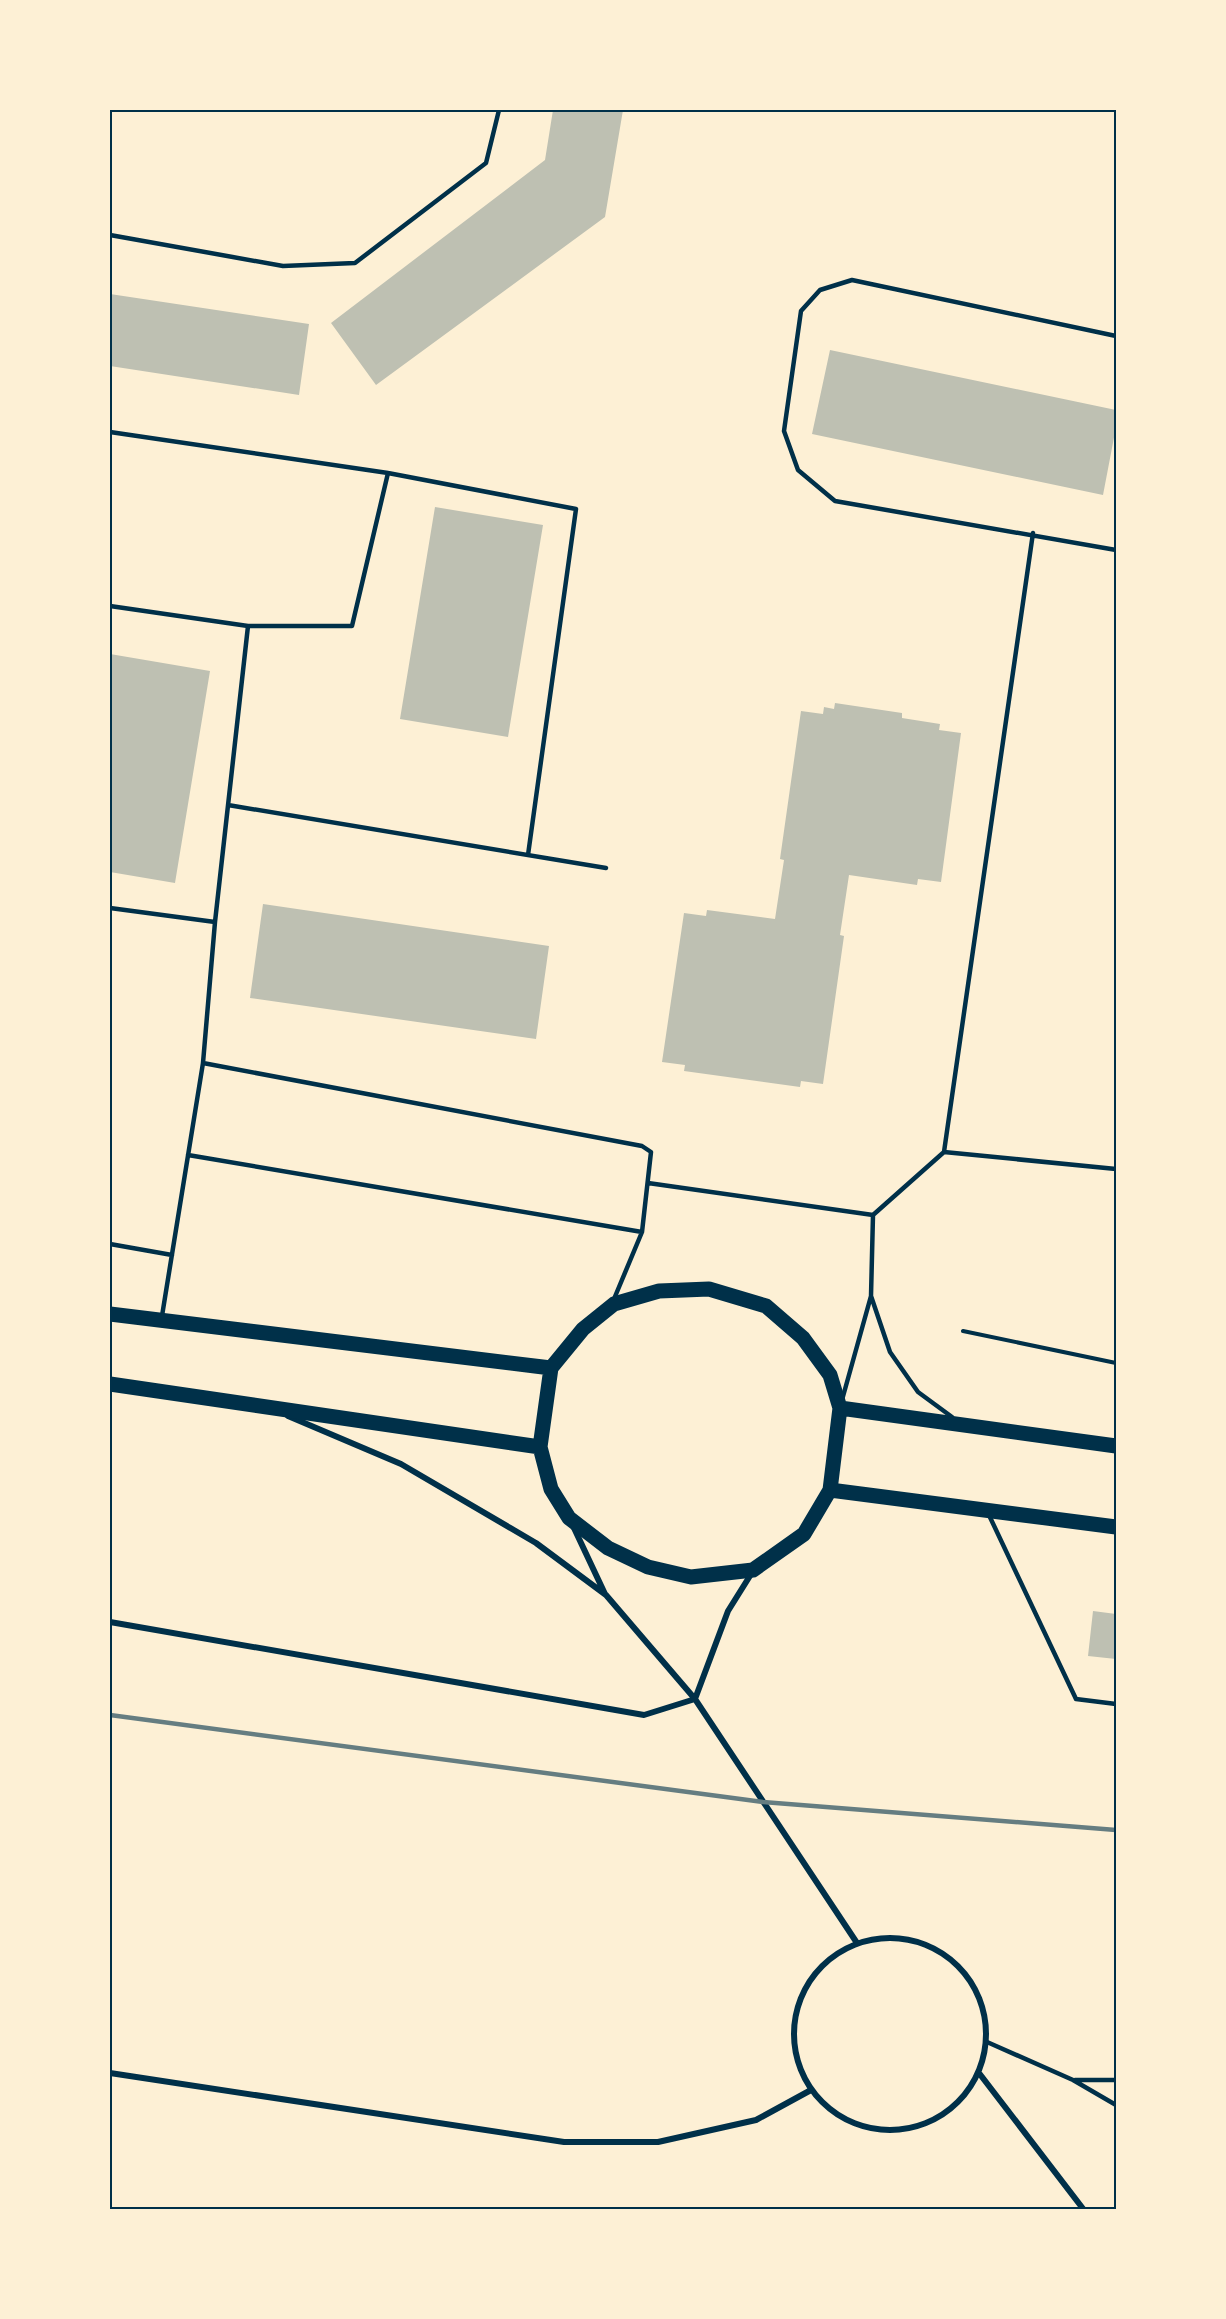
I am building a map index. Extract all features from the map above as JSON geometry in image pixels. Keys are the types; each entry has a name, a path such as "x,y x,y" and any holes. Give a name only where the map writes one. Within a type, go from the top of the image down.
{"main road":[{"path":"710,1289 766,1306 803,1338 830,1375 840,1408 830,1490 804,1534 753,1570 691,1577 648,1567 608,1548 569,1518 551,1489 540,1447 550,1368 583,1329 610,1307 659,1291 710,1289"},
{"path":"110,1314 550,1368"},
{"path":"110,1384 260,1404 540,1447"},
{"path":"840,1408 1116,1446"},
{"path":"830,1490 1116,1527"}],"street":[{"path":"260,1404 401,1464 536,1543 606,1595 643,1635 695,1699 857,1942"},
{"path":"569,1518 606,1595"},
{"path":"695,1699 728,1611 753,1570"},
{"path":"110,1622 644,1714 695,1699"},
{"path":"889,1937 920,1942 949,1957 971,1980 984,2010 987,2042 979,2073 960,2102 931,2122 897,2131 863,2127 831,2111 812,2090 795,2053 794,2019 806,1986 827,1960 857,1942 889,1937"},
{"path":"110,2073 564,2142 658,2142 756,2120 812,2090"},
{"path":"979,2073 1084,2210"}],"lane":[{"path":"110,235 284,266 355,262 486,163 499,110"},
{"path":"1116,336 852,280 820,290 801,311 784,431 798,470 835,501 1116,550"},
{"path":"110,432 388,473 576,509 528,855"},
{"path":"110,606 248,626 352,626 388,473"},
{"path":"840,1408 871,1296 873,1215 944,1152 1033,534"},
{"path":"161,1322 203,1063 248,626"},
{"path":"228,805 606,868"},
{"path":"110,908 216,922"},
{"path":"203,1063 642,1146 651,1152 642,1232 633,1261 610,1307"},
{"path":"944,1152 1116,1169"},
{"path":"188,1155 642,1232"},
{"path":"648,1183 873,1215"},
{"path":"110,1244 172,1255"},
{"path":"871,1296 890,1352 895,1360 918,1392 962,1425"},
{"path":"987,1510 1076,1699 1116,1704"},
{"path":"987,2042 1073,2080 1116,2105"},
{"path":"1073,2080 1116,2080"}],"path":[{"path":"963,1331 1116,1363"}],"building":[{"path":"553,110 623,110 605,217 376,385 331,323 545,160"},
{"path":"110,294 309,324 299,395 110,366"},
{"path":"830,350 1116,410 1116,427 1103,495 812,434"},
{"path":"435,507 543,525 508,737 400,719"},
{"path":"110,654 210,671 175,883 110,872"},
{"path":"835,703 902,713 902,718 940,724 939,730 961,733 941,882 918,879 917,885 849,875 840,935 844,936 823,1084 801,1081 800,1087 684,1071 685,1065 662,1062 684,913 706,916 707,910 775,919 784,860 780,859 801,711 823,714 824,707 834,709"},
{"path":"263,904 549,946 536,1039 250,998"},
{"path":"1093,1611 1116,1614 1116,1659 1088,1656"}],"railway":[{"path":"110,1715 763,1802 1116,1830"}]}
